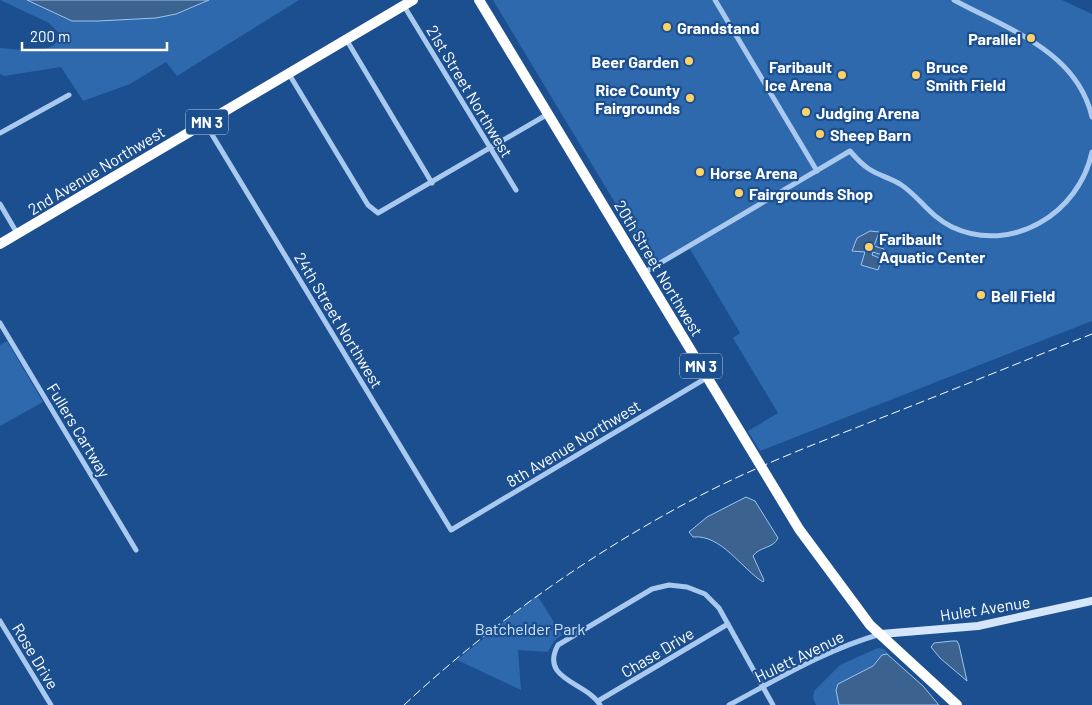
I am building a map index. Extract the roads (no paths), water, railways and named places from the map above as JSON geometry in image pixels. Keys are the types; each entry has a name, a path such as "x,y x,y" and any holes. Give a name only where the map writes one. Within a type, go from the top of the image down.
{"highway":[{"name":"2nd Avenue Northwest","path":"0,244 413,0"},
{"name":"20th Street Northwest","path":"479,0 799,529 855,606 881,634 956,705"}],"street":[{"path":"715,0 817,171"},
{"path":"954,0 1054,56 1073,74 1085,96 1092,117"},
{"name":"21st Street Northwest","path":"403,6 516,190"},
{"path":"346,39 432,183"},
{"path":"288,73 368,206 374,212 382,212 548,114"},
{"path":"1085,96 1092,94"},
{"path":"0,133 69,95"},
{"name":"24th Street Northwest","path":"205,123 451,530"},
{"path":"644,272 850,151 868,169 906,188 925,209 940,220 966,232 990,235 1024,230 1054,214 1078,188 1086,174 1092,152"},
{"path":"0,204 18,234"},
{"name":"Fullers Cartway","path":"0,323 136,550"},
{"name":"8th Avenue Northwest","path":"451,530 708,377"},
{"path":"599,703 556,669 554,659 556,650 568,638 652,589 669,585 687,587 705,594 719,608 773,705"},
{"name":"Hulet Avenue","path":"881,634 978,626 1092,601"},
{"name":"Rose Drive","path":"0,621 51,705"},
{"name":"Chase Drive","path":"599,703 728,624"},
{"name":"Hulett Avenue","path":"729,705 856,642 881,634"}],"railway":[{"path":"404,705 470,647 541,594 614,545 690,501 738,477 787,456 1092,334"}],"place":[{"name":"Grandstand","path":"667,27"},
{"name":"Parallel","path":"1031,38"},
{"name":"Beer Garden","path":"689,61"},
{"name":"Faribault Ice Arena","path":"842,75"},
{"name":"Bruce Smith Field","path":"916,75"},
{"name":"Rice County Fairgrounds","path":"690,98"},
{"name":"Judging Arena","path":"806,112"},
{"name":"Sheep Barn","path":"820,134"},
{"name":"Horse Arena","path":"700,172"},
{"name":"Fairgrounds Shop","path":"739,193"},
{"name":"Faribault Aquatic Center","path":"869,247"},
{"name":"Bell Field","path":"981,295"}],"park label":[{"name":"Batchelder Park","path":"530,628"}]}
